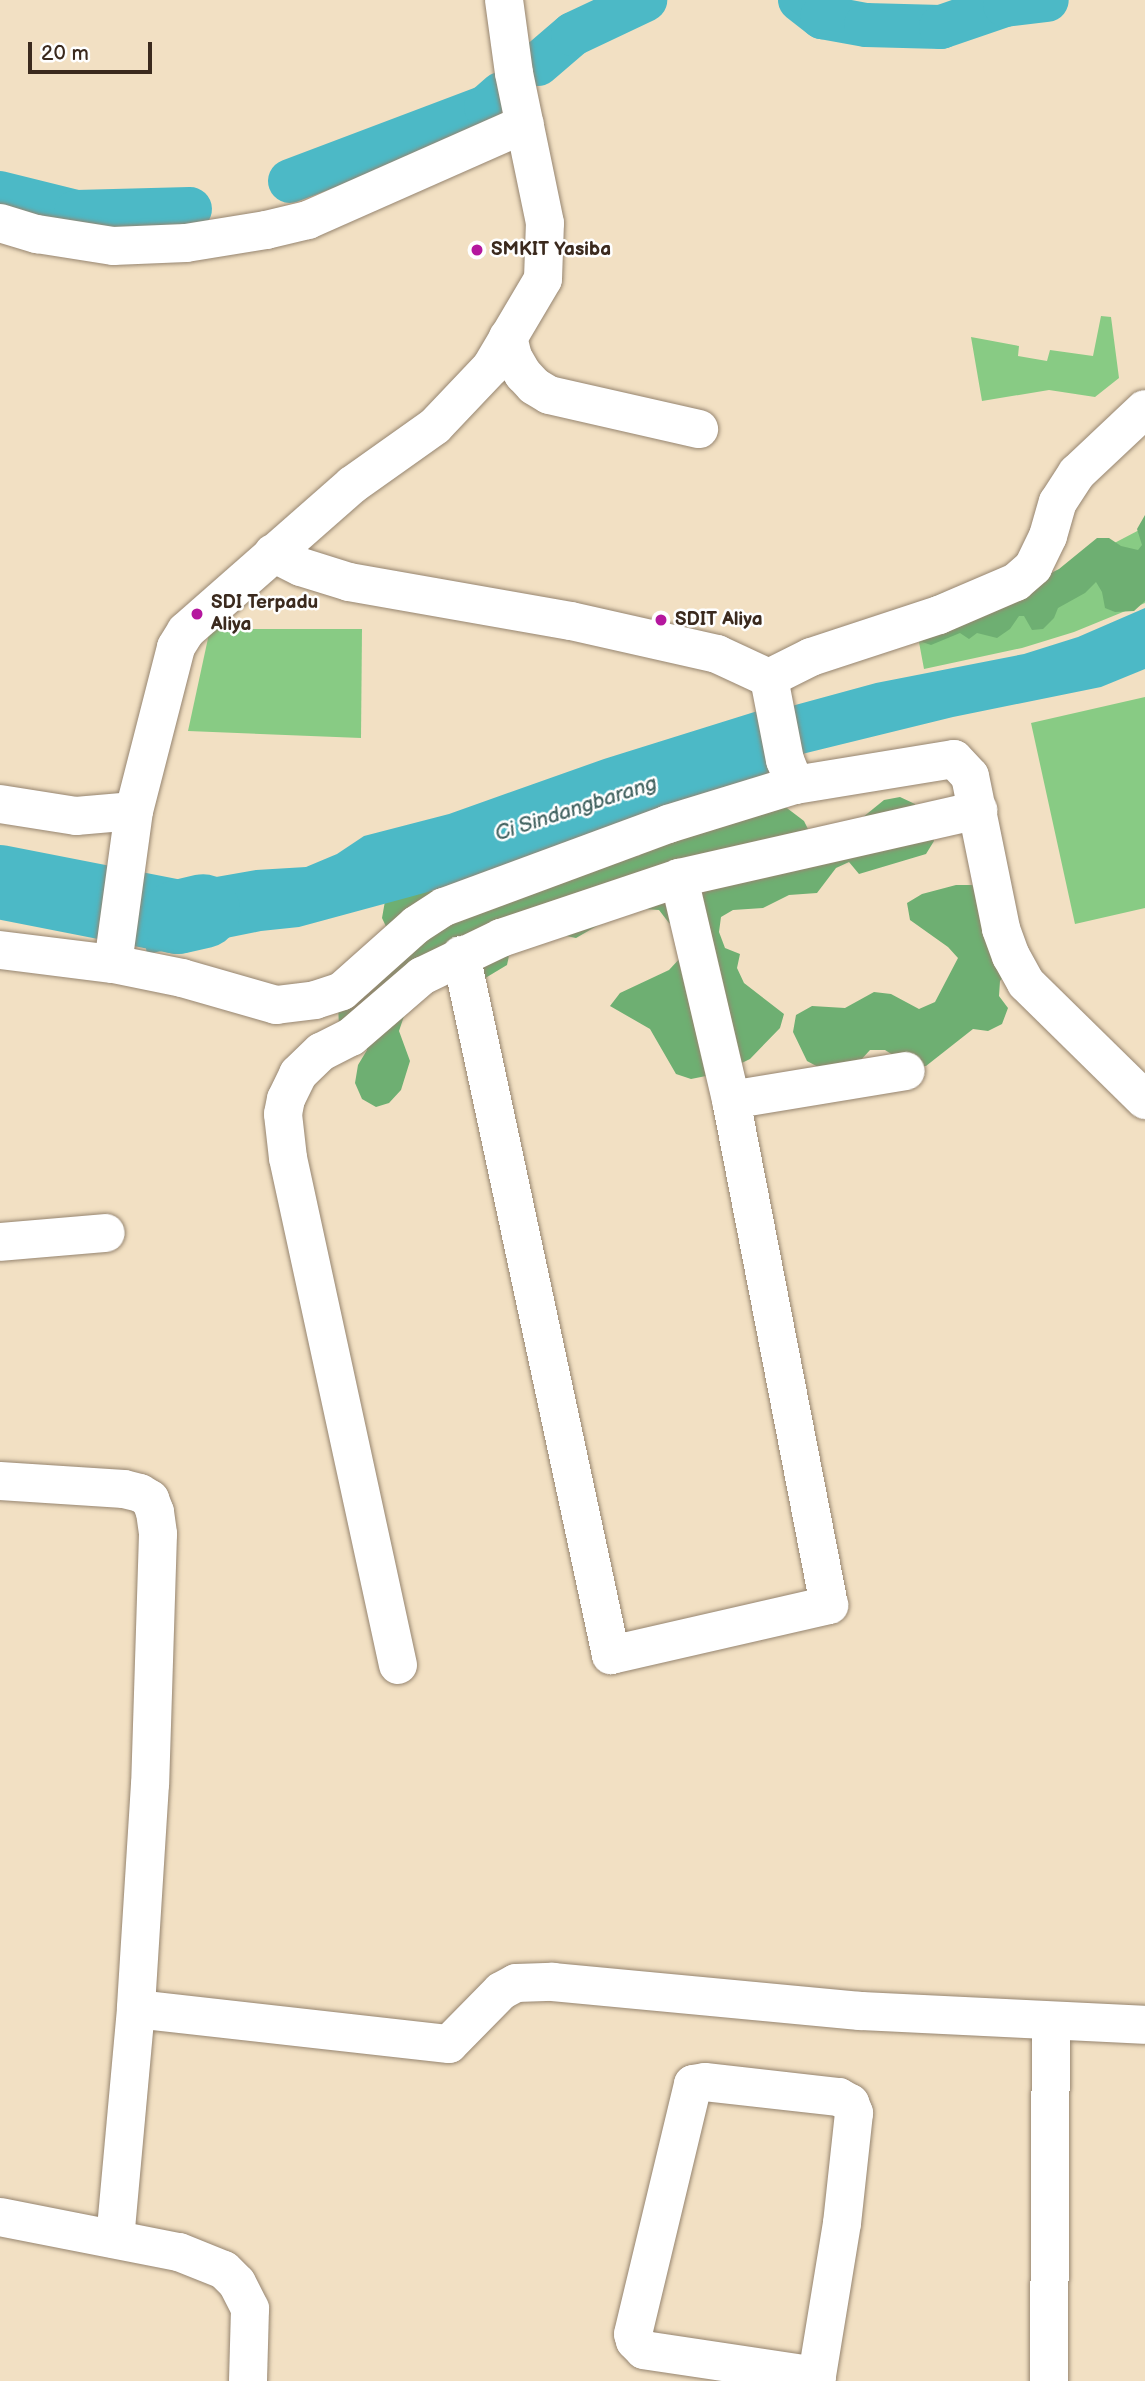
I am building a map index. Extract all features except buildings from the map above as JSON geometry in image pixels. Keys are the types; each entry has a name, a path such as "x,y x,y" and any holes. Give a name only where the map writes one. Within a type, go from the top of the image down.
{"street":[{"path":"115,951 134,811 176,647 196,620 352,485 435,426 479,382 543,279 545,223 504,0"},
{"path":"0,223 37,234 113,246 186,243 252,233 308,220 525,124"},
{"path":"508,337 513,357 523,374 534,386 549,395 699,429"},
{"path":"772,694 811,657 939,615 1016,582 1033,567 1048,536 1058,502 1077,473 1145,409"},
{"path":"273,554 301,567 349,582 572,621 717,654 772,694 790,773"},
{"path":"0,950 115,951 182,978 276,1005 315,1000 342,991 416,925 444,907 668,824 790,773 954,759 970,776 1001,929 1026,983 1145,1100"},
{"path":"0,804 76,816 134,811"},
{"path":"398,1665 303,1238 283,1114 286,1099 298,1074 321,1052 351,1037 422,976 501,938 679,878 978,810"},
{"path":"461,955 611,1655 829,1605 731,1100 679,878"},
{"path":"731,1100 906,1071"},
{"path":"0,1242 106,1233"},
{"path":"0,1481 124,1489 150,1499 155,1512 158,1534 150,1784 136,2009 115,2239"},
{"path":"136,2009 449,2045 501,1990 516,1983 553,1982 806,2006 1051,2023 1145,2025"},
{"path":"1049,2381 1051,2023"},
{"path":"705,2082 839,2097 850,2103 854,2113 842,2222 817,2378 654,2352 639,2348 635,2341 636,2320 693,2084 705,2082"},
{"path":"0,2217 115,2239 208,2261 224,2270 237,2283 250,2309 248,2381"}],"green space":[{"path":"1101,316 1111,317 1119,378 1095,397 1049,390 982,401 971,337 1019,346 1018,356 1047,361 1050,350 1093,356"},
{"path":"1145,515 1145,601 1134,611 1115,612 1105,608 1102,592 1096,582 1085,593 1058,608 1054,618 1043,629 1032,630 1024,616 1019,616 1010,629 997,638 977,633 969,639 960,633 931,645 922,642 919,637 927,599 944,592 1045,576 1059,569 1097,538 1109,538 1121,546 1138,550 1142,545 1137,529"},
{"path":"1145,527 1145,603 1074,632 1022,648 924,669 913,610 1057,573"},
{"path":"210,629 362,629 361,738 188,731"},
{"path":"1145,697 1145,908 1075,924 1031,723"},
{"path":"900,797 915,804 918,818 931,826 934,841 926,854 859,874 849,862 836,868 817,893 789,895 763,908 733,910 721,917 719,932 725,948 740,954 737,968 744,983 784,1014 780,1028 750,1059 721,1073 691,1079 676,1074 650,1029 610,1006 620,993 669,970 682,956 683,927 669,923 659,910 644,909 602,923 576,938 547,932 510,951 507,965 482,980 437,983 404,1016 399,1031 410,1061 401,1090 389,1103 376,1107 362,1099 355,1083 358,1065 367,1050 365,1034 339,1025 338,1006 352,996 368,994 381,982 391,937 382,918 385,901 416,885 433,891 445,901 620,851 639,856 648,842 779,802 804,821 811,835 857,822 884,800"},
{"path":"956,885 972,885 985,893 1009,970 1000,981 999,996 1008,1008 1002,1024 988,1031 973,1029 926,1066 910,1066 885,1050 870,1050 860,1061 820,1068 807,1061 793,1032 796,1015 812,1006 845,1008 874,992 891,994 919,1009 935,1002 958,958 948,947 910,920 907,903 922,894"}],"water":[{"path":"1145,608 1145,669 1101,687 953,717 798,755 788,707 876,683 1024,654 1078,637"},
{"path":"764,709 779,779 428,892 299,927 261,931 147,954 135,886 176,884 256,870 306,867 337,854 364,836 449,814 604,759"},
{"path":"0,862 89,866 101,921 28,910 0,912"}],"waterway":[{"path":"538,64 573,34 645,0"},
{"path":"800,0 822,17 866,25 941,27 1005,5 1047,0"},
{"path":"290,181 486,107 501,94"},
{"path":"0,193 76,212 190,209"},
{"name":"Ci Sindangbarang","path":"0,882 178,917 203,911"}],"place":[{"name":"SMKIT Yasiba","path":"477,250"},
{"name":"SDI Terpadu Aliya","path":"197,614"},
{"name":"SDIT Aliya","path":"661,620"}]}
